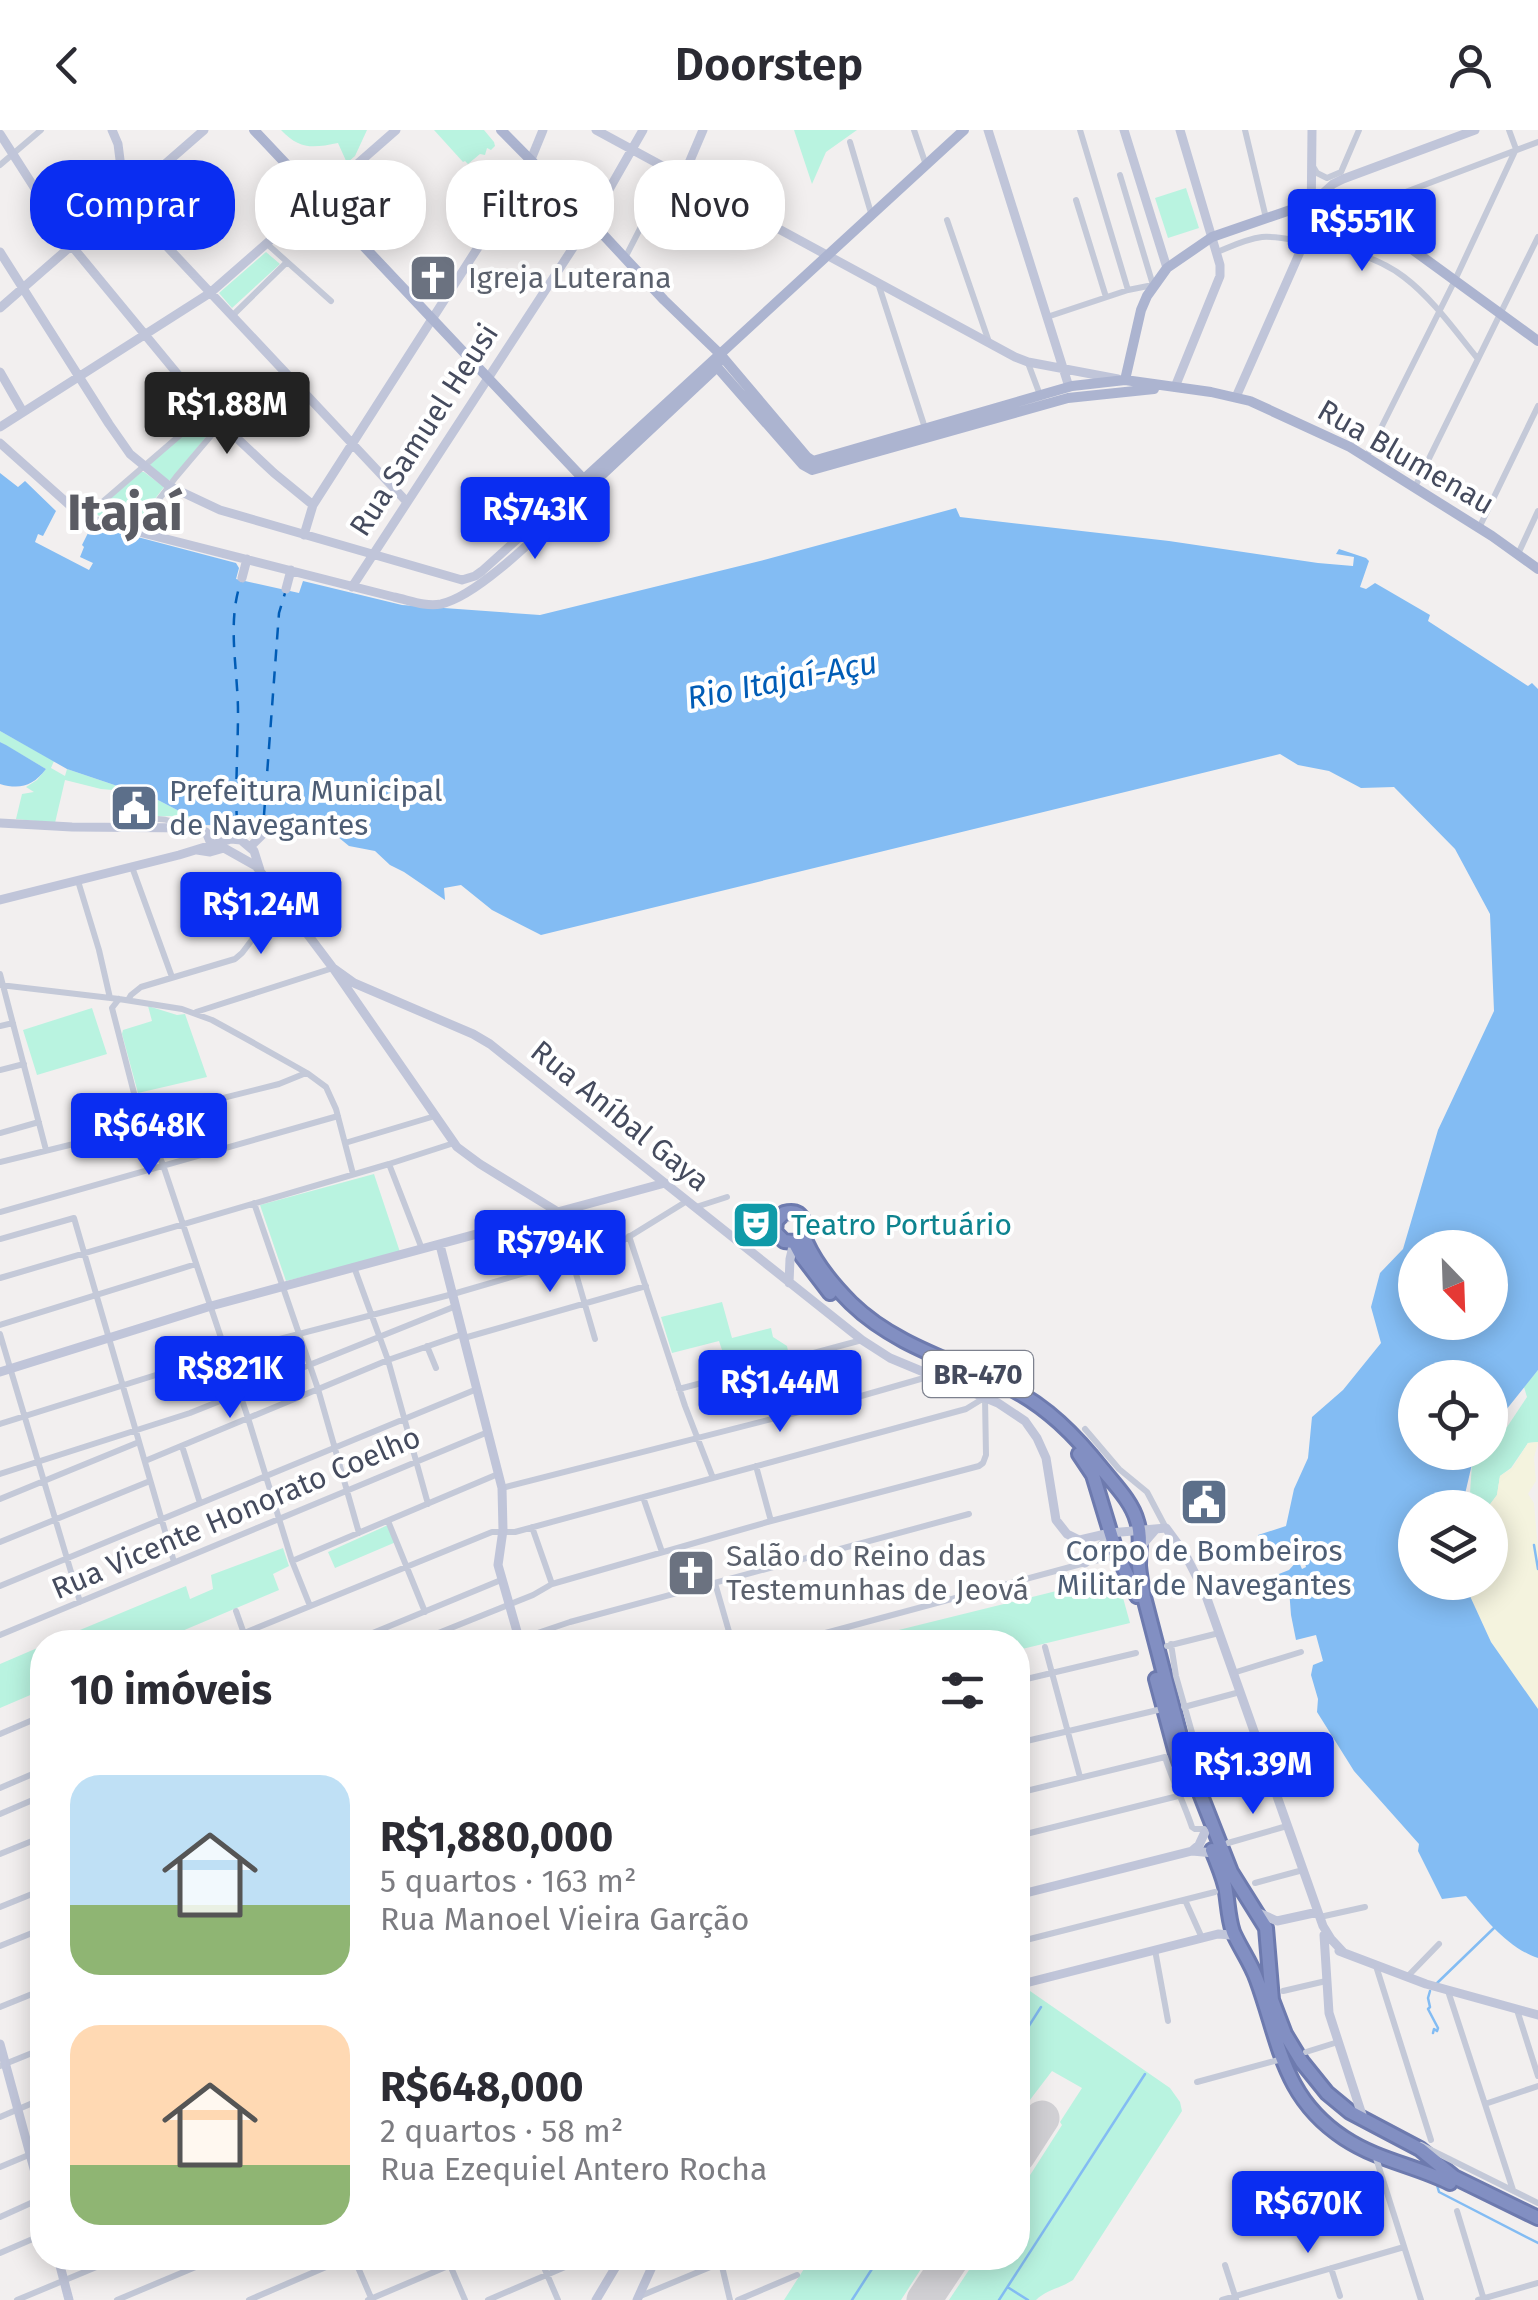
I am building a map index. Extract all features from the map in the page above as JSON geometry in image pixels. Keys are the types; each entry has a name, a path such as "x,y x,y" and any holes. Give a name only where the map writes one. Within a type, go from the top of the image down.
{"highway":[{"name":"BR-470","path":"799,1238 855,1307 889,1332 1007,1386 1051,1414 1117,1488 1134,1512 1140,1530 1144,1597 1180,1736 1222,1851 1266,1928 1269,1984 1285,2034 1310,2074 1364,2121 1410,2143 1454,2177 1538,2218"},
{"name":"BR-470","path":"799,1238 801,1255 826,1287 873,1332 920,1358 1011,1397 1048,1422 1089,1468 1118,1556 1137,1596 1162,1709 1178,1758 1205,1830 1222,1851 1222,1876 1232,1930 1258,1984 1293,2085 1330,2128 1376,2156 1436,2176 1538,2226"},
{"path":"1110,1534 1130,1540 1140,1549"},
{"path":"1230,1914 1238,1905 1251,1905 1257,1911"},
{"path":"1239,1943 1260,1954 1268,1942"},
{"path":"1293,2085 1298,2074 1310,2074"},
{"path":"1399,2165 1409,2164 1415,2156 1410,2143"}],"main road":[{"path":"112,130 120,160"},
{"path":"169,160 204,130"},
{"path":"254,130 283,160"},
{"path":"362,160 396,130"},
{"path":"501,130 532,159"},
{"path":"304,535 312,505 532,159 544,130"},
{"path":"596,130 652,160"},
{"name":"Rua Samuel Heusi","path":"614,182 644,130"},
{"path":"690,160 702,130"},
{"path":"988,130 1069,387"},
{"path":"1124,130 1166,268"},
{"path":"717,367 817,470 1068,398 1175,387 1220,276 1218,252 1180,130"},
{"path":"1236,396 1311,227 1312,130"},
{"path":"1310,179 1316,183 1339,179 1475,130"},
{"path":"0,442 84,518 426,604 454,600 488,578 720,354 960,132"},
{"path":"0,134 30,181"},
{"path":"1310,205 1339,179"},
{"path":"785,232 1028,362 1124,380 1141,310 1166,268 1212,237 1310,205 1350,212 1382,226 1538,341"},
{"path":"614,248 720,354 811,465"},
{"path":"0,308 65,250"},
{"path":"75,250 220,424 312,505"},
{"path":"170,250 407,502"},
{"path":"0,427 210,293 259,250"},
{"path":"368,250 587,482"},
{"name":"Rua Samuel Heusi","path":"352,586 571,250"},
{"path":"0,252 77,378 130,454 169,486 220,510 452,578 468,579 482,571 717,367 720,354"},
{"path":"0,372 22,412"},
{"name":"Rua Blumenau","path":"811,465 1069,387 1124,380 1175,387 1236,396 1344,443 1538,569"},
{"path":"242,578 247,559"},
{"path":"286,589 291,570"},
{"path":"452,578 454,600"},
{"path":"0,823 186,828 206,832 212,846"},
{"path":"250,846 264,832"},
{"path":"0,900 212,846 235,836 257,855 261,872"},
{"path":"197,850 224,848 256,866 333,968 454,1142 472,1158 558,1212"},
{"name":"Rua Aníbal Gaya","path":"333,968 354,982 490,1044 862,1340 890,1358 985,1397 1019,1416 1034,1432 1048,1465 1056,1520 1064,1531 1090,1548 1085,1562"},
{"path":"356,1004 372,990"},
{"path":"5,1370 210,1306 665,1183"},
{"path":"789,1283 790,1259 799,1238"},
{"path":"440,1246 502,1488 498,1560 514,1630"},
{"path":"1118,1556 1140,1549 1161,1529"},
{"path":"1079,1540 1161,1529 1178,1543 1196,1575 1330,1945 1326,1959 1328,2006 1364,2121"},
{"path":"1192,1851 1205,1830"},
{"path":"1030,1892 1192,1851 1222,1851"},
{"path":"1257,1911 1273,1920 1320,1918"},
{"path":"1268,1942 1273,1929 1284,1920"},
{"path":"1030,1982 1202,1938 1224,1934 1239,1943"},
{"path":"1330,1945 1407,1977 1538,2015"},
{"path":"0,2044 3,2065 30,2138"},
{"path":"61,2270 69,2300"},
{"path":"596,2300 614,2270"},
{"path":"638,2299 651,2270"}],"street":[{"path":"0,166 41,130"},
{"path":"914,130 926,165"},
{"path":"1080,130 1128,290"},
{"path":"1245,130 1266,218"},
{"path":"1311,164 1317,174 1339,179 1359,130"},
{"path":"1367,456 1516,149 1509,130"},
{"path":"850,142 872,214"},
{"path":"1350,212 1538,142"},
{"path":"1046,317 1154,285 1120,175"},
{"path":"1076,200 1106,297"},
{"path":"947,220 989,343"},
{"path":"1218,252 1263,237 1341,248 1376,260 1405,278 1478,359"},
{"path":"1415,487 1538,237"},
{"path":"624,259 634,240"},
{"path":"273,250 332,301"},
{"path":"232,316 287,262"},
{"path":"877,282 926,429"},
{"path":"1028,362 1040,395"},
{"path":"1479,528 1538,406"},
{"path":"84,518 208,411"},
{"path":"134,532 220,424"},
{"path":"1518,554 1538,511"},
{"path":"132,867 172,977"},
{"path":"78,880 114,998 112,1008 130,1084 163,1165 310,1606"},
{"path":"128,1000 141,988 238,956 282,900"},
{"path":"194,1013 333,968"},
{"path":"0,974 46,1150"},
{"path":"2,985 128,1000 194,1013 228,1028 326,1087 353,1174"},
{"path":"0,1026 13,1023"},
{"path":"0,1070 24,1064"},
{"path":"0,1162 98,1138 178,1109 279,1084 307,1073"},
{"path":"0,1212 338,1116"},
{"path":"345,1143 435,1116"},
{"path":"0,1133 39,1122"},
{"path":"0,1278 454,1142"},
{"path":"390,1164 422,1250"},
{"path":"0,1424 226,1353 453,1294 607,1248 691,1204 727,1196"},
{"path":"254,1204 318,1389 359,1533"},
{"path":"558,1212 595,1340"},
{"path":"0,1239 74,1218 174,1562"},
{"path":"630,1236 679,1389 713,1478"},
{"path":"0,1325 196,1264"},
{"path":"354,1267 388,1360 428,1504"},
{"path":"145,1462 427,1346 646,1286"},
{"path":"0,1474 190,1414 456,1306"},
{"path":"0,1334 5,1370 25,1416 80,1602"},
{"path":"679,1389 862,1340"},
{"path":"427,1346 436,1368"},
{"path":"502,1488 932,1376"},
{"path":"0,1586 477,1388"},
{"path":"253,1630 492,1532 516,1532 966,1409 985,1397"},
{"path":"450,1630 552,1584 979,1466 986,1455 985,1397"},
{"path":"1085,1429 1119,1468 1147,1492 1161,1529"},
{"name":"Rua Vicente Honorato Coelho","path":"0,1635 488,1432"},
{"path":"0,1500 139,1442"},
{"path":"182,1446 200,1503"},
{"path":"756,1466 770,1521"},
{"path":"292,1561 499,1474"},
{"path":"0,1542 150,1481"},
{"path":"643,1497 662,1552"},
{"path":"549,1630 969,1514"},
{"path":"388,1521 425,1612"},
{"path":"532,1527 552,1584"},
{"path":"1085,1562 1110,1534"},
{"path":"836,1630 1118,1556"},
{"path":"380,1630 500,1580"},
{"path":"716,1582 729,1630"},
{"path":"236,1611 243,1630"},
{"path":"1219,1633 1169,1645 1197,1750 1255,1734"},
{"path":"1044,1647 1080,1778"},
{"path":"1233,1673 1301,1652"},
{"path":"1030,1678 1136,1653"},
{"path":"1184,1706 1240,1692"},
{"path":"1030,1741 1162,1709"},
{"path":"0,1734 30,1721"},
{"path":"1030,1789 1165,1757 1192,1827 1205,1830"},
{"path":"1209,1788 1267,1770"},
{"path":"0,1788 30,1775"},
{"path":"1030,1833 1178,1796"},
{"path":"0,1814 30,1801"},
{"path":"1222,1851 1288,1826"},
{"path":"0,1854 30,1842"},
{"path":"1255,1883 1303,1870"},
{"path":"1030,1939 1214,1892"},
{"path":"0,1908 30,1895"},
{"path":"1185,1900 1202,1938"},
{"path":"1320,1918 1365,1907"},
{"path":"0,1946 30,1934"},
{"path":"1407,1977 1439,1944"},
{"path":"1155,1950 1168,2021"},
{"path":"1376,1966 1432,2140"},
{"path":"1283,1992 1326,1981"},
{"path":"1448,1989 1513,2190"},
{"path":"0,2008 30,1995"},
{"path":"1517,2009 1538,2076"},
{"path":"1306,2052 1338,2042"},
{"path":"3,2065 30,2053"},
{"path":"1197,2082 1282,2059"},
{"path":"1485,2104 1538,2086"},
{"path":"0,2117 30,2105"},
{"path":"1410,2143 1425,2145 1537,2202"},
{"path":"0,2167 30,2154"},
{"path":"1376,2156 1422,2300"},
{"path":"1383,2180 1387,2168 1399,2165"},
{"path":"0,2216 30,2203"},
{"path":"1457,2211 1482,2300 1538,2283"},
{"path":"0,2253 30,2240"},
{"path":"1222,2300 1404,2246"},
{"path":"1225,2266 1236,2298"},
{"path":"1331,2268 1340,2296"},
{"path":"17,2300 89,2270"},
{"path":"116,2300 188,2270"},
{"path":"249,2300 322,2270"},
{"path":"356,2270 370,2300 430,2270"},
{"path":"452,2270 465,2300"},
{"path":"545,2270 558,2300"},
{"path":"488,2300 557,2270"},
{"path":"638,2299 700,2270"},
{"path":"723,2270 730,2300"},
{"path":"738,2300 797,2275"},
{"path":"508,2291 512,2300"}],"green space":[{"path":"281,130 367,130 350,160 346,160 338,143 307,146"},
{"path":"434,130 484,130 494,142 495,146 487,148 485,155 461,160"},
{"path":"794,130 857,130 826,152 812,184"},
{"path":"1186,188 1199,228 1168,238 1155,198"},
{"path":"266,252 280,264 232,308 219,293"},
{"path":"208,415 214,427 167,480 150,465"},
{"path":"141,472 164,487 135,525 97,515 97,510"},
{"path":"0,731 54,761 51,768 65,776 67,769 156,799 206,825 186,825 171,816 148,817 131,826 112,826 113,790 65,780 55,823 16,819 22,794 34,792 26,787 46,769 0,742"},
{"path":"148,1006 185,1014 207,1077 138,1093 122,1034 123,1030 152,1021"},
{"path":"92,1008 107,1054 37,1075 23,1030"},
{"path":"374,1174 400,1252 286,1281 260,1205"},
{"path":"722,1302 732,1338 771,1328 773,1337 787,1346 789,1356 729,1371 719,1341 672,1353 661,1317"},
{"path":"1538,1370 1538,1442 1528,1443 1511,1468 1500,1476 1498,1490 1470,1490 1472,1470 1508,1470 1508,1426 1527,1397 1524,1387"},
{"path":"388,1525 396,1542 335,1568 328,1552"},
{"path":"283,1548 289,1566 273,1574 279,1590 184,1630 80,1630 186,1586 190,1599 213,1589 211,1575"},
{"path":"1117,1576 1130,1623 1030,1647 1030,1630 899,1630"},
{"path":"30,1651 30,1695 0,1708 0,1664"},
{"path":"1030,1991 1170,2088 1182,2111 1073,2280 1036,2300 949,2300 969,2270 1030,2270 1030,2175 1082,2088 1052,2071 1030,2100"},
{"path":"803,2270 920,2270 901,2300 784,2300"}],"sand":[{"path":"1538,1442 1534,1458 1536,1481 1528,1494 1534,1503 1538,1550 1538,1709 1491,1642 1472,1600 1508,1600 1508,1490 1498,1490 1500,1476 1512,1468 1528,1443"}],"water":[{"name":"Rio Itajaí-Açu","path":"0,473 18,487 25,481 56,511 43,536 38,534 35,542 89,570 93,563 80,557 92,525 236,563 236,579 299,593 303,581 402,605 540,615 956,508 960,517 1353,566 1354,557 1336,554 1339,549 1369,561 1360,587 1366,589 1375,583 1430,615 1428,621 1528,686 1532,683 1538,689 1538,1370 1508,1408 1508,1360 1398,1360 1398,1470 1471,1470 1466,1490 1398,1490 1398,1600 1472,1600 1491,1642 1538,1709 1538,1958 1507,1940 1466,1896 1442,1899 1418,1851 1419,1844 1354,1771 1317,1712 1318,1699 1311,1675 1313,1665 1323,1661 1316,1635 1296,1640 1289,1589 1267,1587 1264,1580 1289,1570 1298,1560 1302,1569 1306,1567 1301,1546 1258,1548 1258,1535 1286,1526 1294,1489 1308,1458 1312,1417 1343,1390 1381,1343 1371,1307 1380,1273 1398,1254 1398,1340 1508,1340 1508,1230 1409,1230 1438,1130 1494,1011 1490,914 1455,849 1394,787 1361,788 1329,771 1298,765 1280,754 541,935 492,910 461,885 444,888 445,900 375,851 349,846 338,837 320,832 315,825 285,835 277,820 270,820 269,815 260,816 259,822 206,825 156,799 67,769 0,731"},
{"path":"0,742 46,769 26,785 0,784"}],"waterway":[{"path":"1534,1545 1538,1569"},
{"path":"1435,1985 1494,1928"},
{"path":"1430,1991 1428,2009 1438,2028 1433,2033"},
{"path":"1030,2024 1041,2007"},
{"path":"1030,2252 1145,2074"},
{"path":"1437,2185 1439,2192 1538,2243"},
{"path":"852,2300 871,2270"},
{"path":"999,2300 1018,2270"},
{"path":"1009,2288 1028,2300"}],"ferry route":[{"path":"237,823 234,628 242,579"},
{"path":"264,815 279,613 285,593"}],"runway":[{"path":"1030,2136 1042,2118"},
{"path":"924,2300 944,2270"}],"tunnel":[{"path":"264,815 264,833"},
{"path":"236,834 237,823"}],"place":[{"name":"Igreja Luterana","path":"433,278"},
{"name":"Prefeitura Municipal de Navegantes","path":"134,808"},
{"name":"Teatro Portuário","path":"756,1225"},
{"name":"Corpo de Bombeiros Militar de Navegantes","path":"1204,1502"},
{"name":"Salão do Reino das Testemunhas de Jeová","path":"691,1573"}],"district":[{"name":"Itajaí","path":"125,512"}]}
